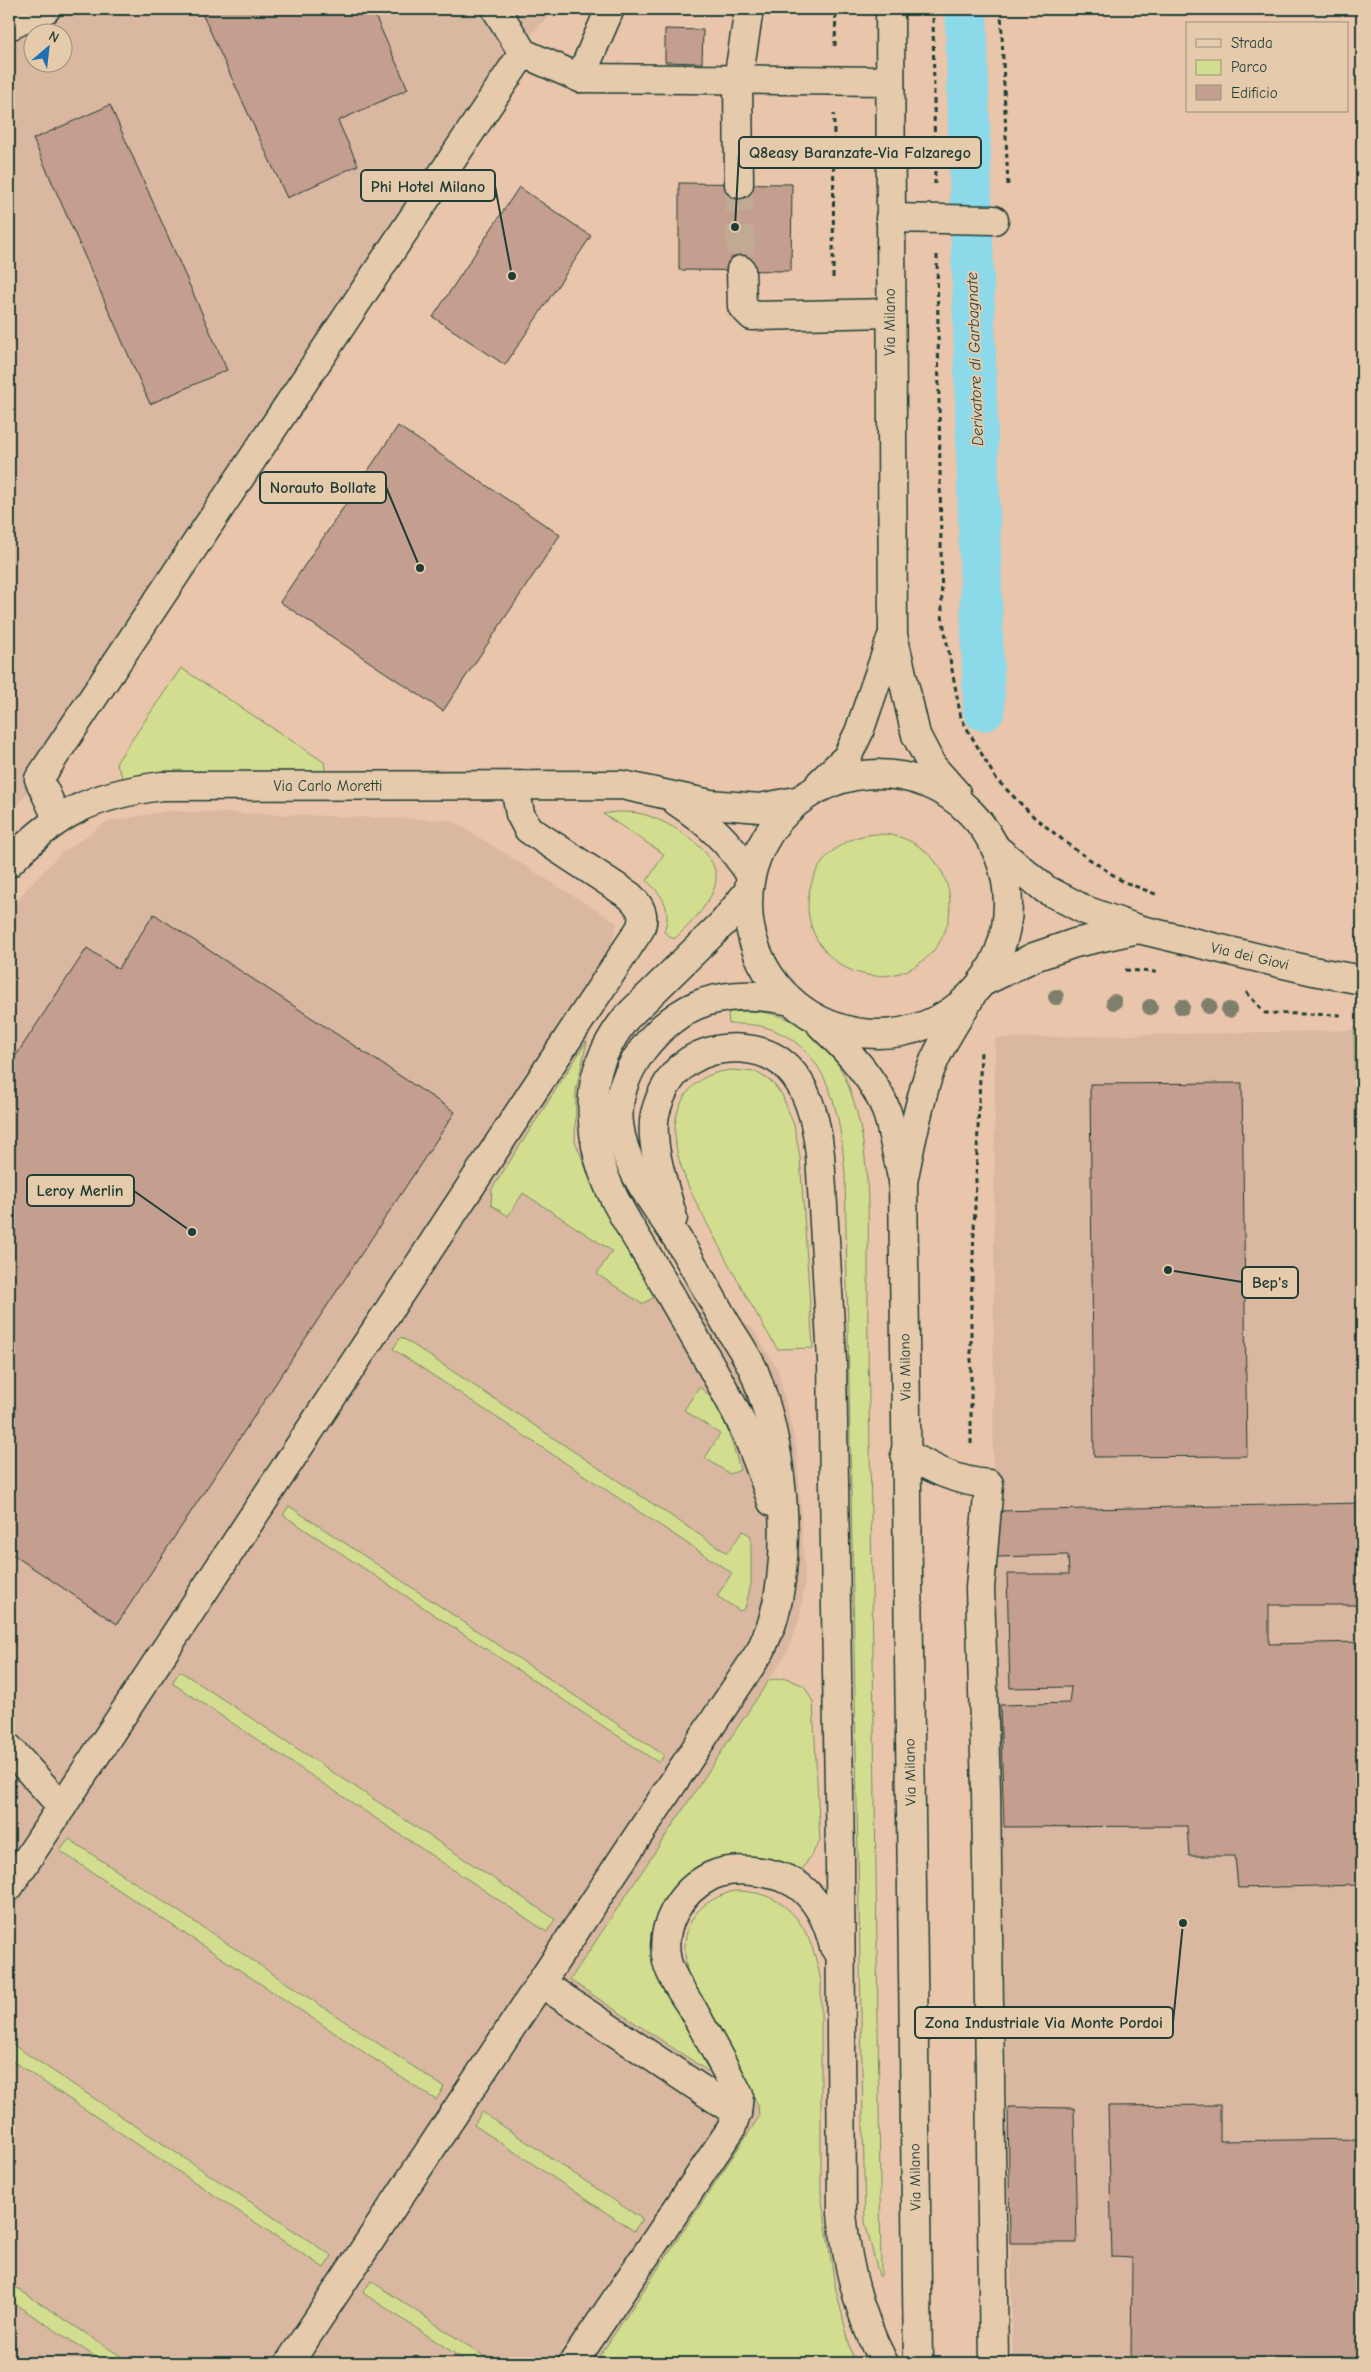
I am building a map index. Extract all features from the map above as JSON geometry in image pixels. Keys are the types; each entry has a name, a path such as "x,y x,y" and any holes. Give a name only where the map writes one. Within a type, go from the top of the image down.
{"street":[{"path":"9,26 46,9"},
{"path":"496,9 523,54 580,78 890,81"},
{"path":"580,78 610,9"},
{"path":"739,184 738,80 749,9"},
{"name":"Via Milano","path":"890,9 893,635 916,735 932,766 970,810"},
{"path":"58,820 40,779 523,54"},
{"path":"890,218 994,220"},
{"path":"741,270 742,306 752,316 890,313"},
{"name":"Via Milano","path":"893,635 868,709 847,757 775,822 760,846 749,884 748,923 756,952 770,978 846,1049 867,1076 887,1114 903,1182"},
{"path":"805,795 846,776 878,772 912,777 942,790 970,810 998,850"},
{"name":"Via Carlo Moretti","path":"9,863 31,840 79,806 128,790 162,786 622,785 710,804 760,808 805,795"},
{"path":"9,1887 644,921 638,904 630,896 528,829 520,814 515,786"},
{"name":"Via Carlo Moretti","path":"668,796 705,820 725,840 749,884"},
{"name":"Via Milano","path":"918,2363 903,1182 912,1135 929,1075 943,1042 1001,951 1009,918 1008,883 998,850"},
{"name":"Via dei Giovi","path":"998,850 1045,889 1085,910 1138,929 1304,969 1362,980"},
{"path":"749,884 724,922 626,1018 612,1036 603,1053 591,1104 596,1147 610,1189 738,1415 784,1534"},
{"path":"289,2363 761,1650 773,1621 781,1584 784,1534 777,1449 753,1370 679,1241 633,1170 624,1146 619,1123 620,1101 625,1082 644,1048 672,1021 703,1003 729,997 754,995 800,1008 851,1032 893,1034 934,1022 978,989 1034,957 1075,942 1138,929"},
{"path":"679,1241 656,1147 654,1130 655,1115 664,1088 688,1062 715,1050 747,1049 763,1052 778,1059 795,1075 810,1105 818,1134 820,1155 832,1360 841,1982 842,2214 845,2245 863,2313 873,2343 884,2363"},
{"path":"905,1453 933,1469 966,1482 989,1484 980,1588 986,1791 994,2363"},
{"path":"9,1748 62,1807"},
{"path":"573,2363 731,2129 737,2113 739,2095 667,1961 668,1925 681,1902 698,1885 711,1876 723,1872 762,1872 793,1882 805,1891 829,1926 841,1982"},
{"path":"540,1983 737,2113"}],"path":[{"path":"832,315 836,9"},
{"path":"933,9 935,183"},
{"path":"994,220 1009,220 1002,9"},
{"path":"937,253 942,616 961,718 996,779 1034,817 1073,848 1122,881 1163,898"},
{"path":"1124,970 1164,973"},
{"path":"1242,987 1265,1013 1326,1015"},
{"path":"976,1166 980,1051 984,1043"}],"shaded area":[{"path":"9,9 556,9 521,44 9,819"},
{"path":"166,811 451,820 617,923 576,1090 575,1141 593,1186 627,1245 753,1329 778,1370 797,1450 805,1580 800,1617 788,1651 570,1980 758,2105 759,2117 595,2363 9,2363 9,915 23,893 60,854 107,822"},
{"path":"1362,1030 1362,2363 1013,2363 993,1484 995,1038"}],"green space":[{"path":"181,668 324,762 326,776 124,780 116,763"},
{"path":"616,812 646,815 668,824 701,848 715,869 716,880 711,896 687,927 674,939 664,932 667,917 665,904 658,892 647,881 664,854 603,814"},
{"path":"879,834 893,835 906,839 929,855 945,878 949,891 949,919 945,932 929,955 906,971 893,975 879,976 865,975 852,971 829,955 813,932 809,919 808,905 809,891 813,878 829,855 852,839 865,835"},
{"path":"747,1011 783,1017 812,1033 824,1044 843,1073 850,1090 857,1113 865,1161 868,1209 868,1345 881,2276 879,2276 865,2222 845,1175 843,1154 836,1110 820,1071 808,1054 792,1040 771,1029 756,1025 729,1024 728,1012"},
{"path":"1354,1030 1362,1030 1362,1503 1361,1503"},
{"path":"587,1041 576,1090 575,1141 593,1186 656,1296 642,1304 597,1274 612,1251 523,1193 508,1216 491,1205 492,1189"},
{"path":"731,1070 756,1072 772,1082 782,1095 794,1125 800,1157 813,1348 777,1349 725,1257 690,1189 682,1169 675,1129 678,1109 688,1092 702,1079 718,1072"},
{"path":"401,1337 727,1553 743,1531 751,1536 751,1584 745,1609 740,1611 717,1596 732,1573 393,1349"},
{"path":"699,1387 714,1403 726,1425 740,1470 730,1474 705,1458 720,1434 684,1410"},
{"path":"289,1506 664,1755 659,1763 283,1515"},
{"path":"180,1671 555,1919 547,1932 172,1683"},
{"path":"786,1678 804,1686 813,1702 820,1841 800,1873 782,1866 665,1904 711,2070 708,2071 570,1980 769,1680"},
{"path":"69,1839 444,2087 436,2100 60,1851"},
{"path":"734,1891 754,1893 770,1898 784,1906 796,1917 805,1931 817,1963 821,1982 821,2194 835,2286 854,2363 595,2363 759,2117 758,2105 688,1975 686,1960 685,1946 687,1933 697,1912 719,1897"},
{"path":"9,2042 332,2256 324,2268 9,2059"},
{"path":"482,2112 642,2219 634,2231 474,2125"},
{"path":"371,2281 494,2363 469,2363 363,2293"},
{"path":"9,2283 131,2363 105,2363 9,2300"}],"building":[{"path":"200,9 372,9 408,89 338,121 358,165 287,198"},
{"path":"665,29 703,30 702,63 665,62"},
{"path":"110,105 227,370 150,404 33,139"},
{"path":"679,183 792,184 791,271 679,270"},
{"path":"519,187 591,236 505,365 433,317"},
{"path":"398,426 560,535 443,711 280,602"},
{"path":"154,914 455,1112 117,1624 9,1552 9,1066 87,948 118,969"},
{"path":"1242,1083 1247,1456 1094,1457 1090,1084"},
{"path":"1362,1503 1362,1605 1269,1605 1269,1644 1362,1642 1362,1885 1238,1888 1235,1856 1189,1856 1187,1826 1004,1827 1000,1705 1069,1703 1071,1687 1010,1688 1007,1574 1069,1574 1068,1555 996,1557 998,1511"},
{"path":"1220,2105 1220,2141 1362,2139 1362,2357 1131,2361 1132,2258 1112,2257 1108,2106"},
{"path":"1008,2107 1074,2108 1077,2243 1010,2243"}],"waterway":[{"name":"Derivatore di Garbagnate","path":"966,9 984,710"}],"tunnel":[{"path":"739,184 741,270"}],"place":[{"name":"Q8easy Baranzate-Via Falzarego","path":"735,227"},
{"name":"Phi Hotel Milano","path":"512,276"},
{"name":"Norauto Bollate","path":"420,568"},
{"name":"Leroy Merlin","path":"192,1232"},
{"name":"Bep's","path":"1168,1270"},
{"name":"Zona Industriale Via Monte Pordoi","path":"1183,1923"}]}
